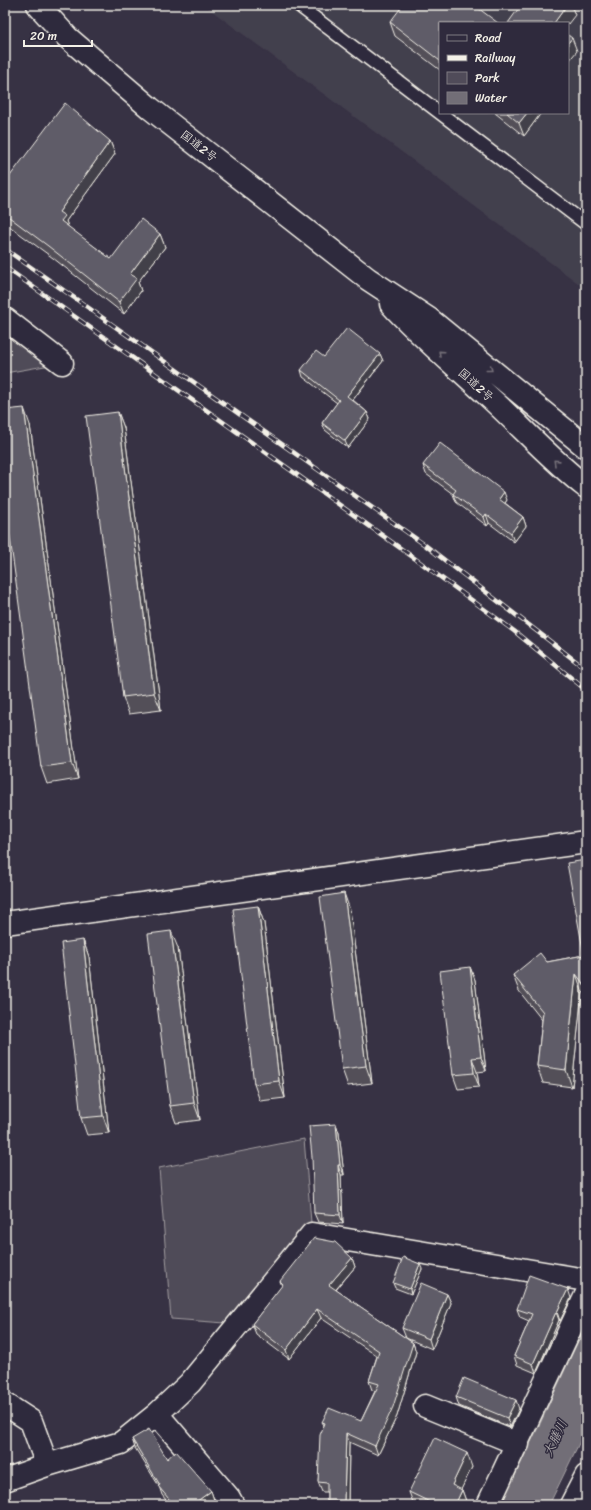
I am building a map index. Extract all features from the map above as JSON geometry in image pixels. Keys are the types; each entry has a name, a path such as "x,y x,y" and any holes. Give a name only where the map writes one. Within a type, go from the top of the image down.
{"main road":[{"name":"国道2号","path":"38,5 67,37 150,108 368,279 429,319 586,447"},
{"name":"国道2号","path":"368,279 417,332 488,396 565,471 586,486"},
{"path":"5,319 62,363"},
{"path":"5,923 538,850 586,842"},
{"path":"5,1480 47,1465 121,1443 157,1414 190,1383 312,1234 586,1280"},
{"path":"488,1505 518,1444 586,1295"},
{"path":"5,1404 31,1421 47,1465"},
{"path":"425,1406 518,1444"},
{"path":"157,1414 229,1498 233,1505"},
{"path":"571,1505 586,1476"}],"lane":[{"path":"298,5 439,112"},
{"path":"441,114 586,224"}],"shaded area":[{"path":"204,5 586,5 586,289"}],"green space":[{"path":"5,319 62,363 5,373"},
{"path":"304,1139 312,1234 239,1324 171,1319 159,1168"}],"water":[{"name":"大膳川","path":"586,1324 586,1429 549,1505 499,1505 540,1424"}],"building":[{"path":"403,5 474,5 497,22 439,22 439,60 390,22"},
{"path":"521,5 567,5 555,22 509,22"},
{"path":"65,103 110,141 59,212 65,216 61,221 111,259 141,219 160,234 130,274 137,278 119,302 5,214 5,172 10,176"},
{"path":"508,114 526,114 519,123"},
{"path":"347,328 380,354 347,396 367,412 345,441 322,423 339,400 301,370 316,351 324,357"},
{"path":"24,408 72,763 41,767 5,501 5,410"},
{"path":"118,412 154,693 123,697 86,416"},
{"path":"440,443 504,492 499,499 523,517 511,533 486,514 484,517 453,494 456,490 423,465"},
{"path":"586,860 586,987 576,974 566,1070 537,1066 543,1012 513,975 540,953 547,962 584,955 567,863"},
{"path":"344,893 366,1066 342,1069 320,897"},
{"path":"258,906 279,1081 254,1084 233,909"},
{"path":"171,931 194,1103 170,1106 148,934"},
{"path":"83,940 103,1116 81,1118 61,943"},
{"path":"470,967 481,1057 472,1058 474,1073 453,1075 440,971"},
{"path":"336,1124 340,1165 338,1165 340,1215 314,1213 312,1157 309,1126"},
{"path":"314,1238 335,1242 352,1258 329,1285 413,1343 393,1407 375,1446 346,1433 344,1501 327,1501 327,1483 318,1482 320,1435 325,1423 322,1422 329,1408 361,1421 379,1384 369,1381 379,1351 317,1309 286,1350 252,1324 283,1284 280,1281"},
{"path":"403,1257 420,1264 410,1289 393,1283"},
{"path":"529,1275 568,1289 533,1364 514,1356 532,1314 517,1309"},
{"path":"421,1283 447,1294 429,1339 402,1328"},
{"path":"464,1378 516,1400 507,1418 456,1397"},
{"path":"149,1429 167,1459 176,1451 211,1491 192,1505 174,1505 158,1486 160,1485 132,1439"},
{"path":"435,1438 467,1453 452,1485 462,1490 455,1505 436,1505 409,1492"}],"railway":[{"path":"5,249 425,545 586,669"},
{"path":"5,267 417,560 514,631 586,690"}]}
